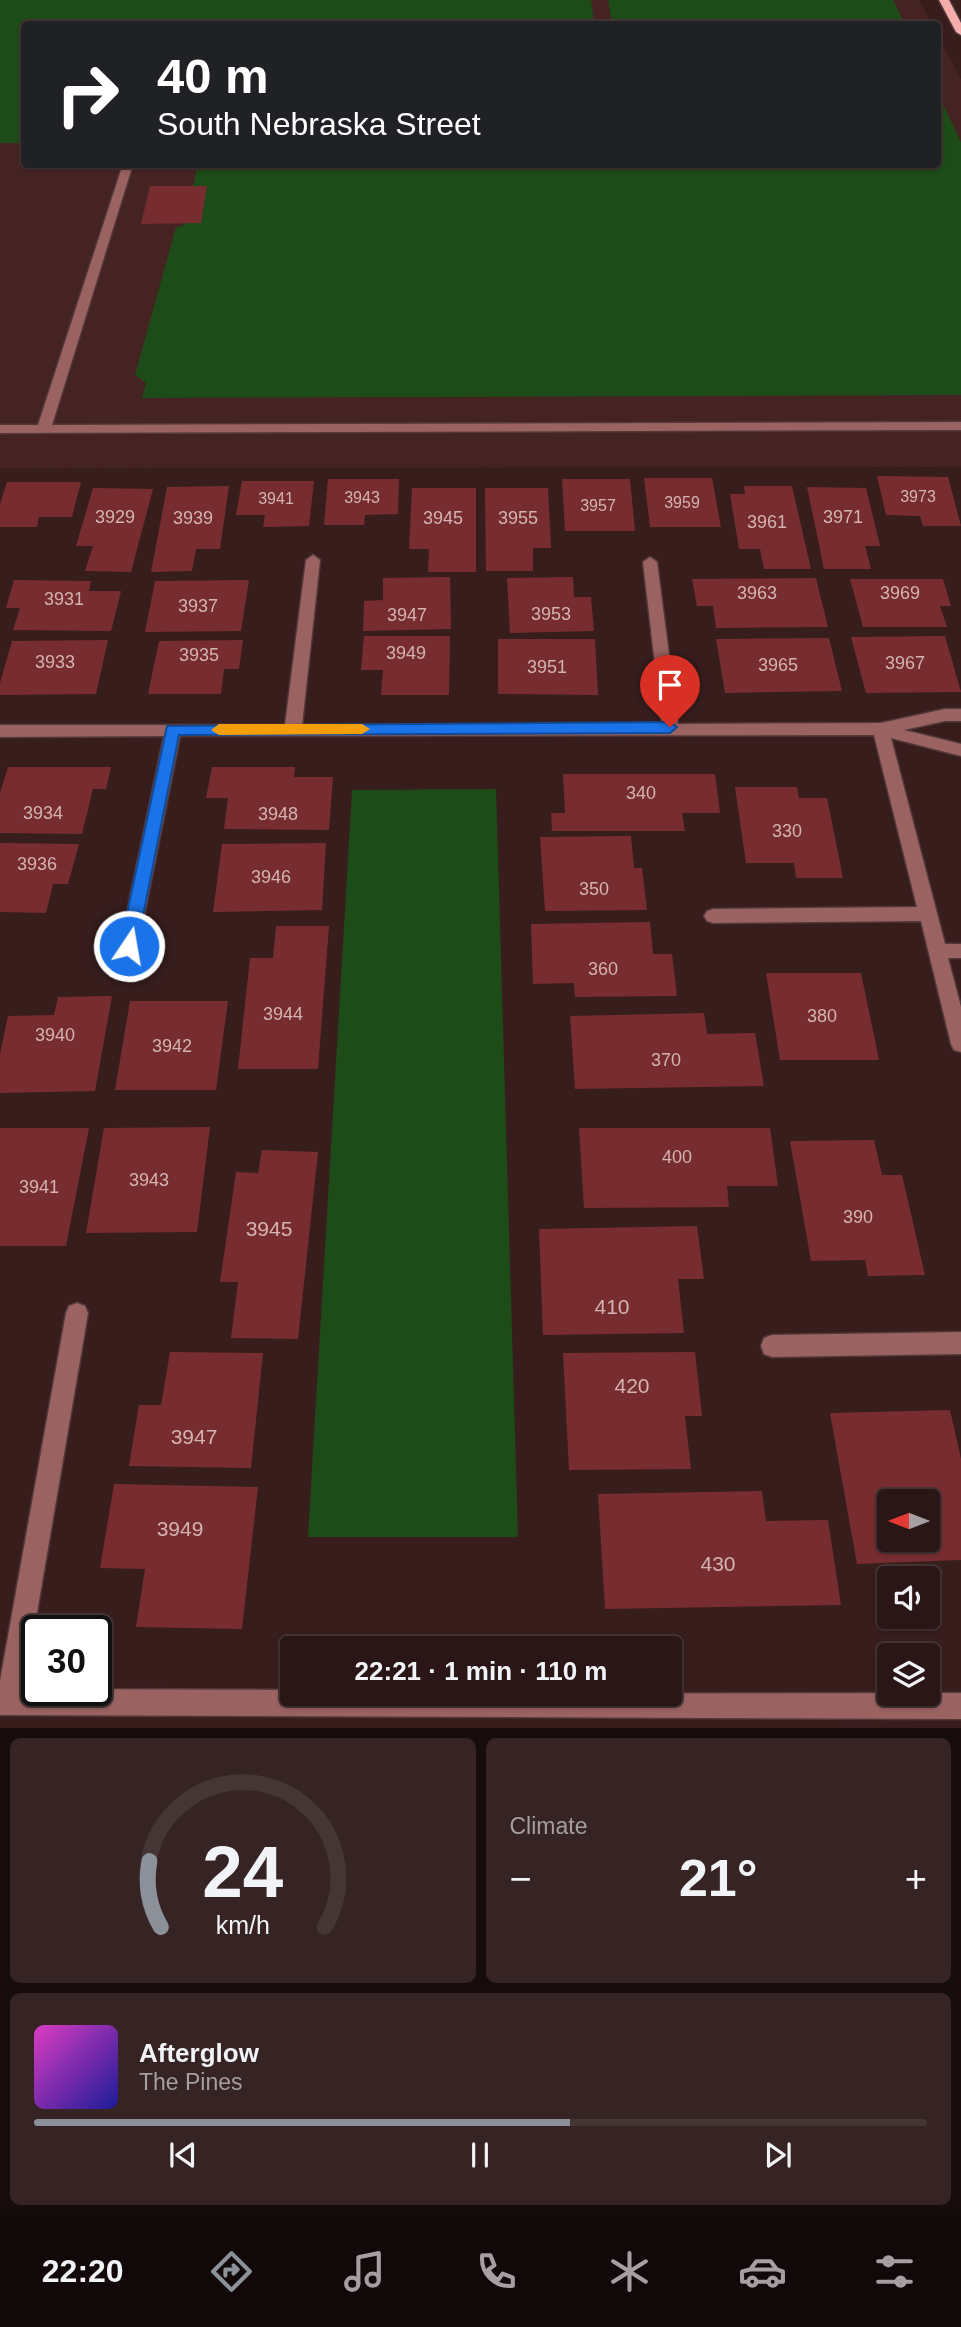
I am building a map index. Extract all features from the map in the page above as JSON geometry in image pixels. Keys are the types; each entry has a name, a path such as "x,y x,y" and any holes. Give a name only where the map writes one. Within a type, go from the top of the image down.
{"main road":[{"path":"944,0 961,32"}],"street":[{"path":"44,429 127,168"},
{"path":"0,429 961,426"},
{"path":"293,729 313,560"},
{"path":"650,562 670,727"},
{"path":"0,731 670,727 880,729 945,715 961,715"},
{"path":"880,729 961,750"},
{"path":"880,729 961,1044"},
{"path":"129,946 173,730"},
{"path":"713,916 928,914"},
{"path":"937,951 961,951"},
{"path":"77,1313 4,1702 961,1706"},
{"path":"772,1346 961,1343"}],"shaded area":[{"path":"0,0 919,0 930,21 21,21 21,168 941,168 941,41 961,79 961,467 0,468"}],"green space":[{"path":"0,0 591,0 594,21 21,21 21,143 0,143"},
{"path":"608,0 893,0 904,21 612,21"},
{"path":"941,100 961,142 961,395 142,398 146,383 135,375 176,227 183,226 197,168 941,168"},
{"path":"496,789 518,1537 308,1537 352,790"}],"building":[{"path":"150,186 207,186 201,223 141,224"},
{"path":"877,476 948,477 961,526 923,526 920,516 886,515"},
{"path":"644,478 712,478 721,527 650,527"},
{"path":"328,479 399,479 398,514 365,515 364,525 324,525"},
{"path":"562,479 630,479 635,531 565,531"},
{"path":"242,481 314,481 309,526 263,527 265,515 236,515"},
{"path":"7,482 81,482 72,517 39,517 37,527 0,527 0,504"},
{"path":"229,486 220,549 196,549 192,571 151,572 167,487"},
{"path":"744,486 792,486 811,569 764,569 760,549 739,549 730,494 745,494"},
{"path":"807,487 866,488 880,546 865,546 871,569 824,569"},
{"path":"93,488 153,489 131,572 85,571 93,546 76,546"},
{"path":"412,488 476,488 476,572 428,572 429,549 409,549"},
{"path":"485,488 548,488 551,548 533,548 533,571 486,571"},
{"path":"450,577 451,629 363,631 364,601 383,600 383,578"},
{"path":"573,577 574,597 591,597 594,631 510,633 507,578"},
{"path":"816,578 828,627 716,628 713,606 697,606 692,579"},
{"path":"850,579 943,579 951,606 940,606 947,627 863,627"},
{"path":"14,580 91,581 89,591 121,591 111,631 13,630 20,608 6,608"},
{"path":"249,580 241,631 145,632 155,581"},
{"path":"364,636 450,636 449,695 381,695 383,670 361,670"},
{"path":"945,636 961,692 866,693 851,637"},
{"path":"829,638 842,691 725,693 716,639"},
{"path":"498,639 595,639 598,695 498,694"},
{"path":"108,640 96,694 0,695 0,683 12,641"},
{"path":"243,640 239,669 224,669 221,694 148,694 159,641"},
{"path":"8,767 111,767 106,789 93,789 82,834 0,833 0,793"},
{"path":"212,767 295,767 294,777 333,777 329,830 224,829 228,798 206,798"},
{"path":"563,774 715,774 720,813 682,813 685,831 552,831 551,813 565,813"},
{"path":"735,787 797,787 799,798 827,798 843,878 796,878 794,863 746,863"},
{"path":"631,836 634,868 642,868 647,910 545,911 540,837"},
{"path":"0,843 79,844 68,884 53,884 46,913 0,912"},
{"path":"326,843 322,910 213,912 222,844"},
{"path":"650,922 653,954 672,954 677,996 575,997 574,983 533,984 531,924"},
{"path":"276,926 329,926 318,1069 238,1069 250,958 273,958"},
{"path":"766,973 861,973 879,1060 780,1060"},
{"path":"112,996 95,1091 0,1093 0,1054 8,1016 54,1015 58,997"},
{"path":"130,1001 228,1001 216,1090 115,1090"},
{"path":"704,1013 707,1034 755,1033 764,1086 575,1089 570,1016"},
{"path":"210,1127 197,1232 86,1233 104,1128"},
{"path":"0,1128 89,1128 66,1246 0,1246"},
{"path":"579,1128 770,1128 778,1186 727,1186 729,1207 584,1208"},
{"path":"874,1140 882,1175 902,1175 925,1275 868,1276 865,1260 811,1261 790,1141"},
{"path":"262,1150 318,1152 298,1339 231,1338 238,1282 220,1282 236,1172 258,1173"},
{"path":"697,1226 704,1279 678,1279 684,1333 543,1335 539,1229"},
{"path":"170,1352 263,1353 251,1468 129,1466 139,1405 161,1405"},
{"path":"695,1352 702,1416 685,1416 691,1469 569,1470 563,1353"},
{"path":"950,1410 961,1459 961,1560 857,1564 830,1413"},
{"path":"114,1484 258,1487 242,1629 136,1627 145,1569 100,1568"},
{"path":"762,1491 766,1521 828,1520 841,1605 605,1609 598,1494"}],"slow traffic":[{"path":"219,730 362,729"}],"route":[{"path":"129,946 173,730 670,727"}]}
